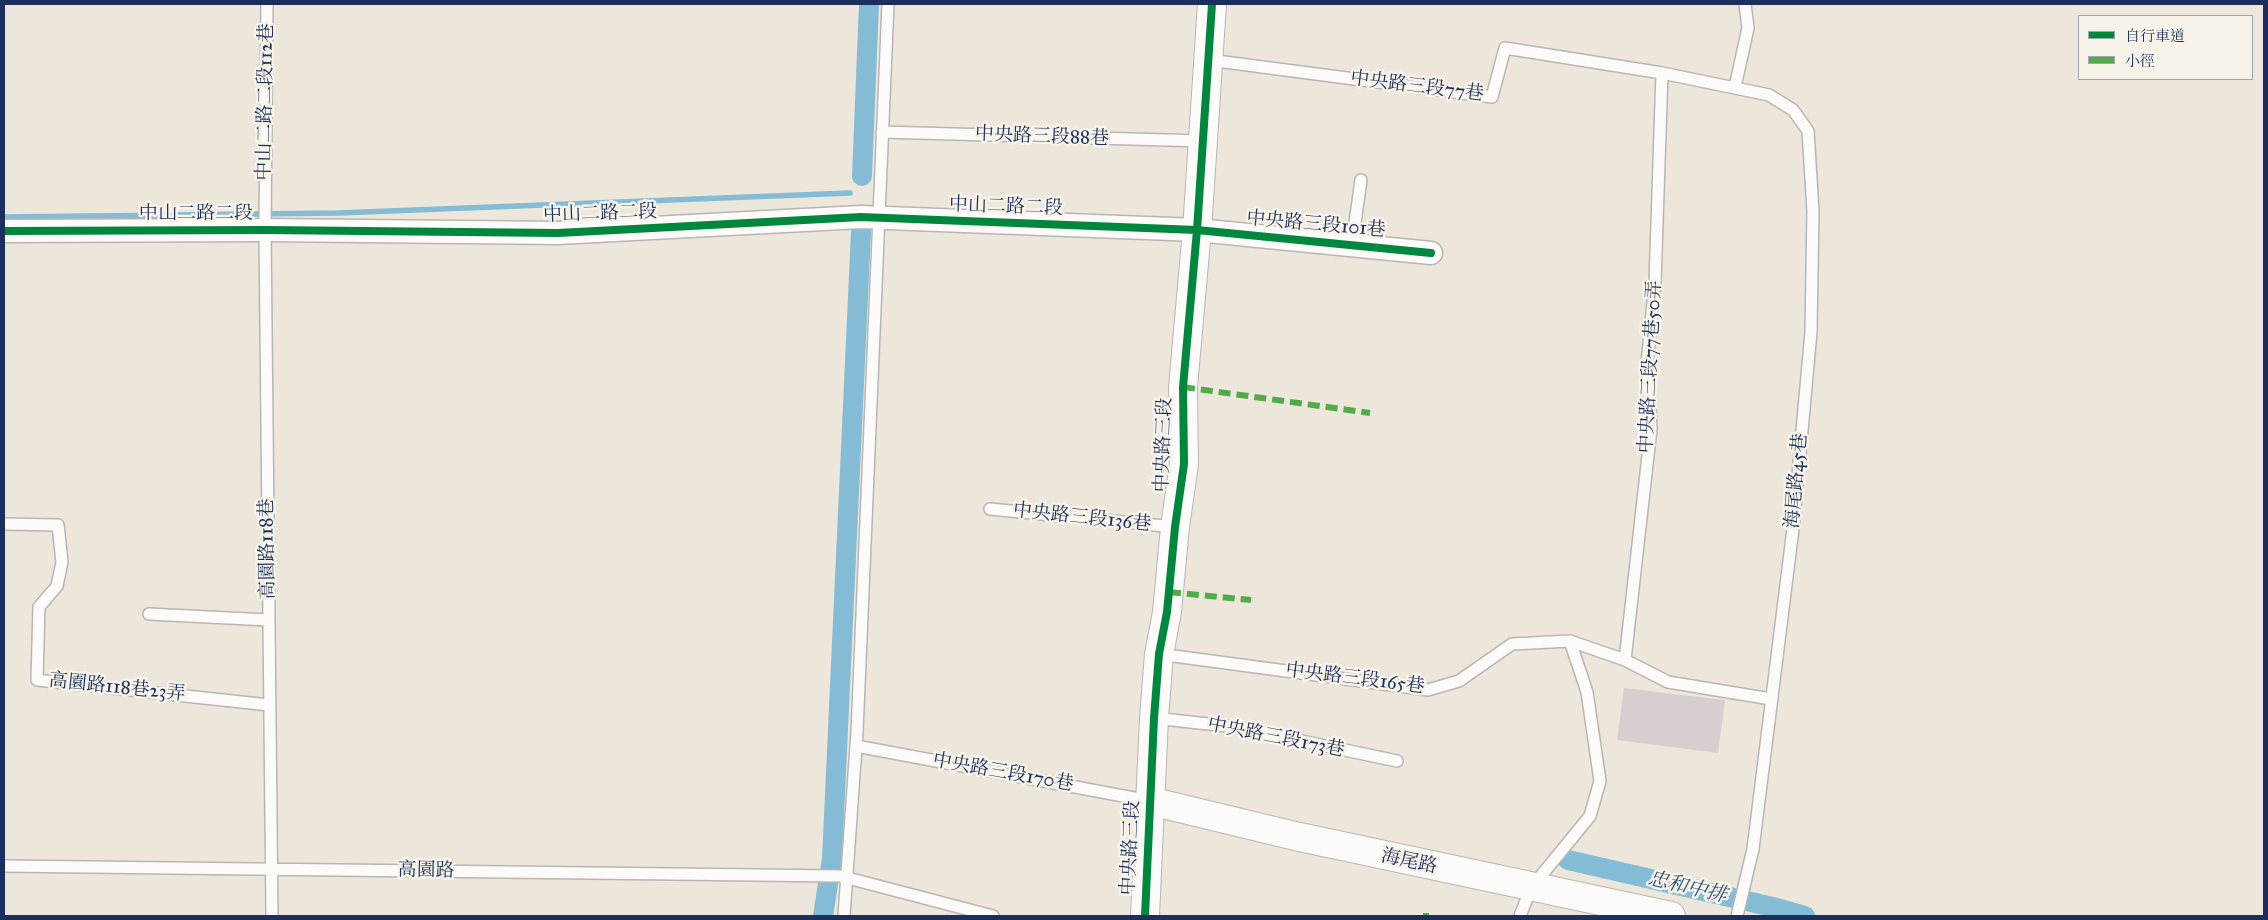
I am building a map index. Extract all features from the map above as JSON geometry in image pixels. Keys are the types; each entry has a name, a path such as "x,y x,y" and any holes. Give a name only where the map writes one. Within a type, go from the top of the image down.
{"street":[{"name":"中央路三段","path":"1145,916 1154,718 1159,654 1167,612 1175,527 1184,464 1183,387 1197,230 1212,4"},
{"name":"中山二路二段","path":"4,231 264,230 558,233 861,217 1197,230"},
{"name":"中央路三段101巷","path":"1197,230 1431,253"},
{"name":"海尾路","path":"1150,800 1295,836 1531,888 1625,905 1671,916"}],"lane":[{"name":"中山二路二段112巷","path":"264,230 267,4"},
{"path":"844,916 844,877 856,746 877,218 888,4"},
{"path":"1735,87 1748,28 1744,4"},
{"name":"中央路三段77巷","path":"1209,60 1492,97 1505,48 1662,73 1735,87"},
{"name":"中央路三段77巷50弄","path":"1625,660 1651,428 1647,364 1655,283 1662,73"},
{"name":"海尾路45巷","path":"1735,87 1769,95 1793,110 1808,131 1813,211 1810,332 1793,529 1753,849 1737,914"},
{"name":"中央路三段88巷","path":"882,132 1203,141"},
{"path":"1352,244 1361,180"},
{"name":"高園路118巷","path":"264,230 272,916"},
{"name":"中央路三段136巷","path":"990,509 1175,527"},
{"name":"高園路118巷23弄","path":"4,524 58,525 62,562 57,586 39,607 37,680 269,705"},
{"path":"149,614 268,620"},
{"path":"1570,641 1625,660 1668,682 1771,699"},
{"path":"1520,916 1531,888 1590,816 1600,781 1587,692 1570,641"},
{"name":"中央路三段165巷","path":"1159,654 1428,690 1459,681 1512,644 1570,641"},
{"name":"中央路三段173巷","path":"1154,718 1235,727 1397,761"},
{"name":"中央路三段170巷","path":"856,746 1150,800"},
{"name":"高園路","path":"4,866 821,875 844,877 993,916"}],"building":[{"path":"1624,688 1725,700 1718,753 1617,740"}],"waterway":[{"path":"862,176 869,4"},
{"path":"4,217 338,213 850,193"},
{"path":"823,916 832,859 861,232"},
{"name":"忠和中排","path":"1568,860 1805,916"}],"marked path":[{"path":"1183,387 1370,413"},
{"path":"1169,592 1251,600"}],"cycle path":[{"path":"1145,916 1154,718 1159,654 1167,612 1175,527 1184,464 1183,387 1197,230 1212,4"},
{"path":"4,231 265,230 558,233 861,217 1197,230 1431,253"}]}
